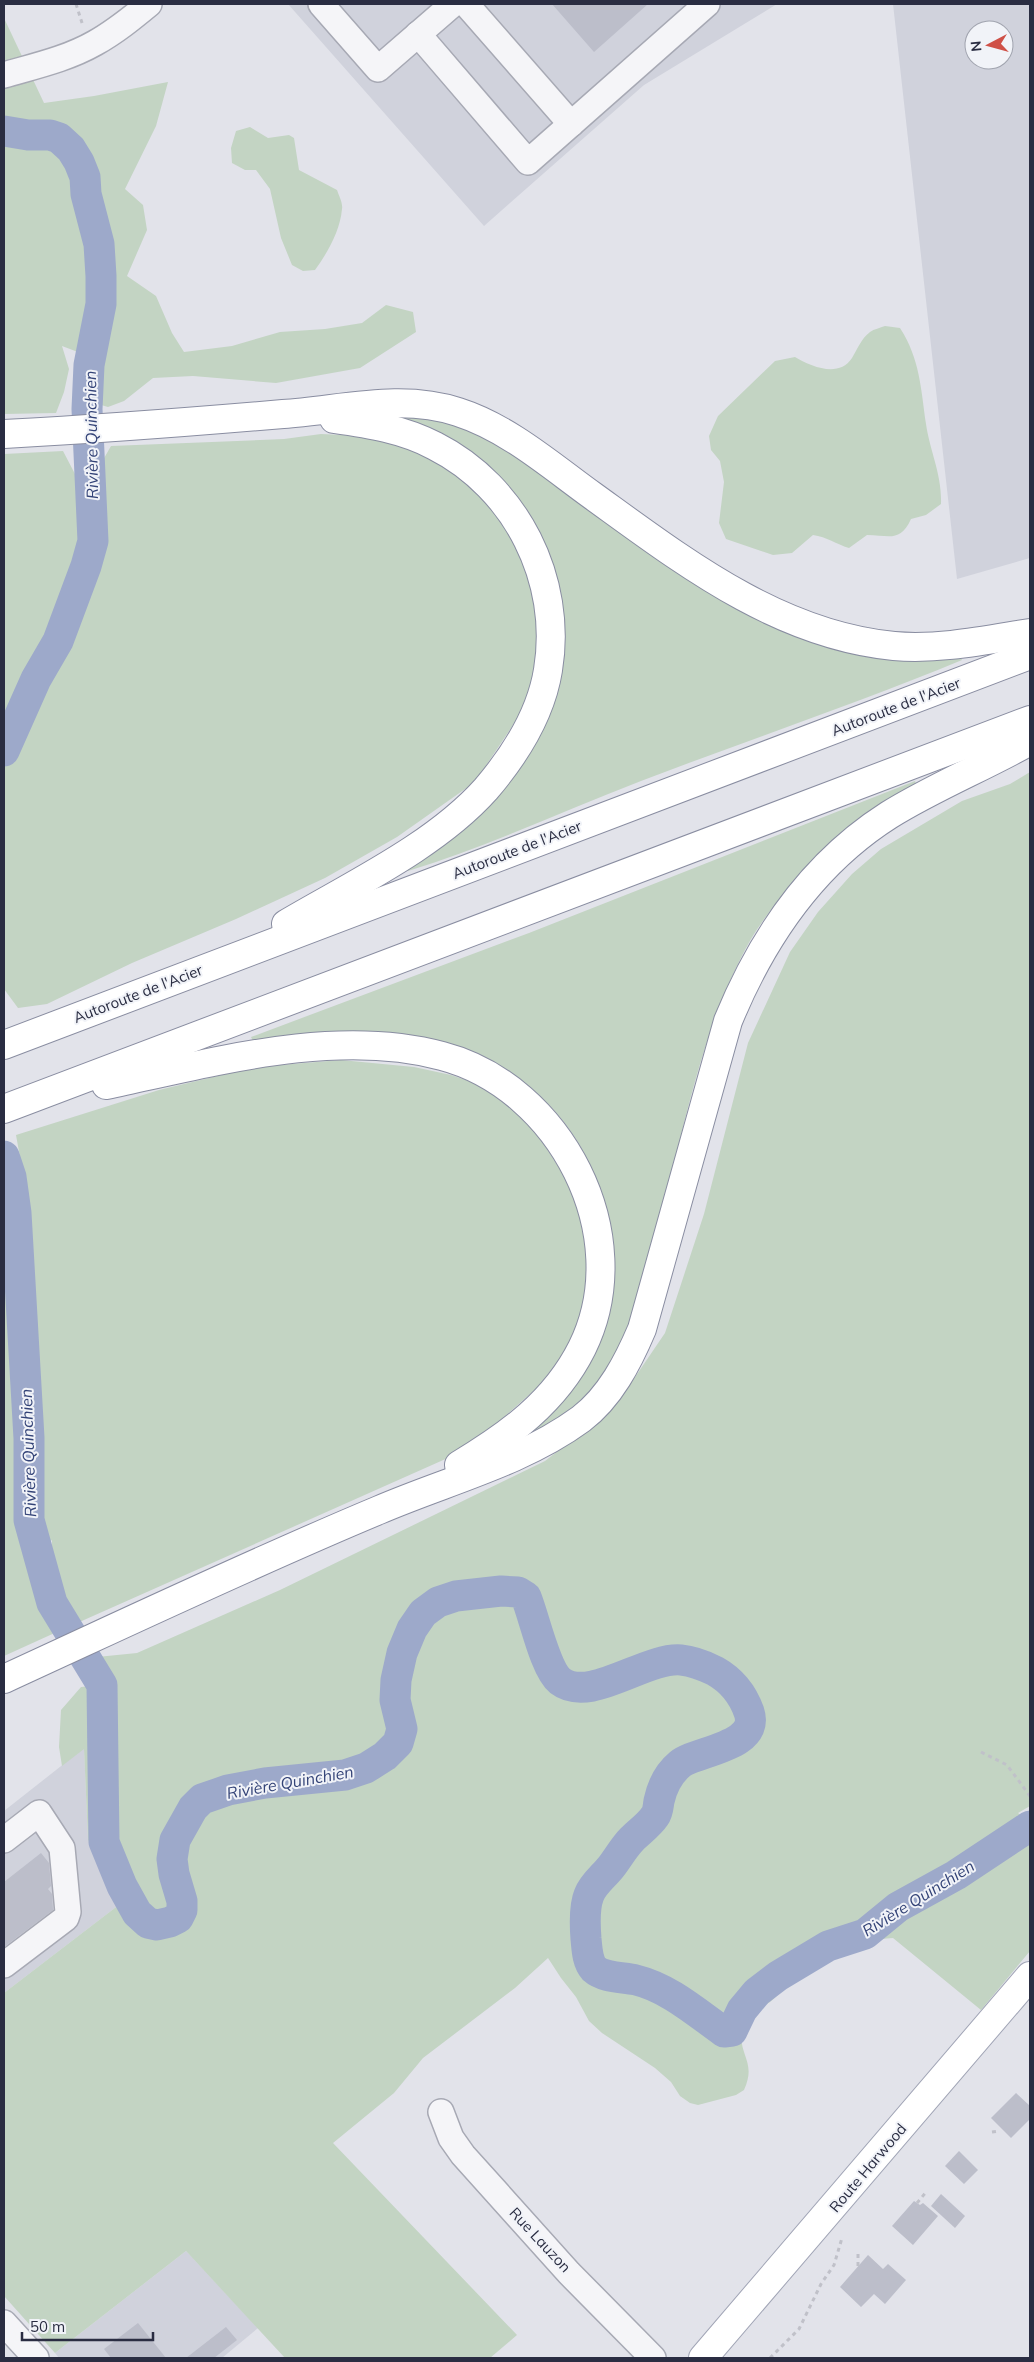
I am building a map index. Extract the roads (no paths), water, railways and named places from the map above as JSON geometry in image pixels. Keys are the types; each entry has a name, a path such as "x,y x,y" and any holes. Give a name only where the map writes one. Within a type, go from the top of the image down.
{"main road":[{"path":"4,434 287,414 389,403 441,407 493,426 662,547 721,586 790,618 843,636 869,642 918,646 971,642 1030,633"},
{"path":"220,963 403,857 468,808 504,766 519,744 540,699 548,672 551,622 547,598 531,547 508,505 476,472 436,446 412,435 366,423 287,414"},
{"name":"Autoroute de l'Acier","path":"4,1046 1030,655"},
{"path":"9,1107 1030,720"},
{"path":"4,1679 379,1510 536,1446 583,1417 600,1401 616,1380 631,1355 642,1330 728,1021 745,980 763,947 805,888 848,845 890,815 1030,741"},
{"path":"9,1107 250,1054 315,1047 372,1047 416,1051 442,1056 464,1064 487,1074 506,1086 530,1105 546,1122 574,1165 591,1210 599,1243 599,1293 593,1319 583,1347 558,1387 524,1422 482,1451 379,1510"},
{"name":"Route Harwood","path":"703,2358 1030,1976"}],"street":[{"path":"4,75 54,61 90,46 110,34 149,4"},
{"path":"321,4 378,69 453,4"},
{"path":"466,4 571,124"},
{"path":"418,34 528,162 707,4"},
{"path":"4,1840 39,1813 62,1848 68,1912 66,1918 4,1966"},
{"name":"Rue Lauzon","path":"441,2112 451,2138 463,2156 569,2273 653,2358"},
{"path":"4,2323 36,2358"}],"waterway":[{"name":"Rivière Quinchien","path":"4,131 28,135 50,135 59,138 71,149 85,177 86,194 99,244 101,276 101,304 89,365 87,409 93,541 86,566 58,641 36,679 4,751"},
{"name":"Rivière Quinchien","path":"4,1156 11,1177 16,1213 29,1438 29,1520 52,1603 102,1685 104,1842 122,1886 137,1913 148,1923 157,1925 170,1922 178,1918 182,1910 182,1901 174,1874 172,1859 175,1840 193,1808 202,1799 228,1790 265,1783 345,1775 366,1768 385,1756 398,1743 402,1729 395,1700 396,1680 402,1653 412,1629 423,1613 438,1602 456,1596 501,1591 518,1592 526,1597 549,1665 560,1681 572,1687 602,1684 651,1665 681,1660 715,1671 736,1688 740,1694 749,1712 750,1724 745,1733 725,1746 688,1759 672,1772 662,1791 656,1814 629,1842 611,1867 593,1887 587,1900 585,1928 590,1962 598,1972 614,1977 636,1980 660,1989 724,2032 732,2031 742,2010 757,1992 778,1976 828,1946 865,1934 898,1907 956,1875 1030,1826"}]}
